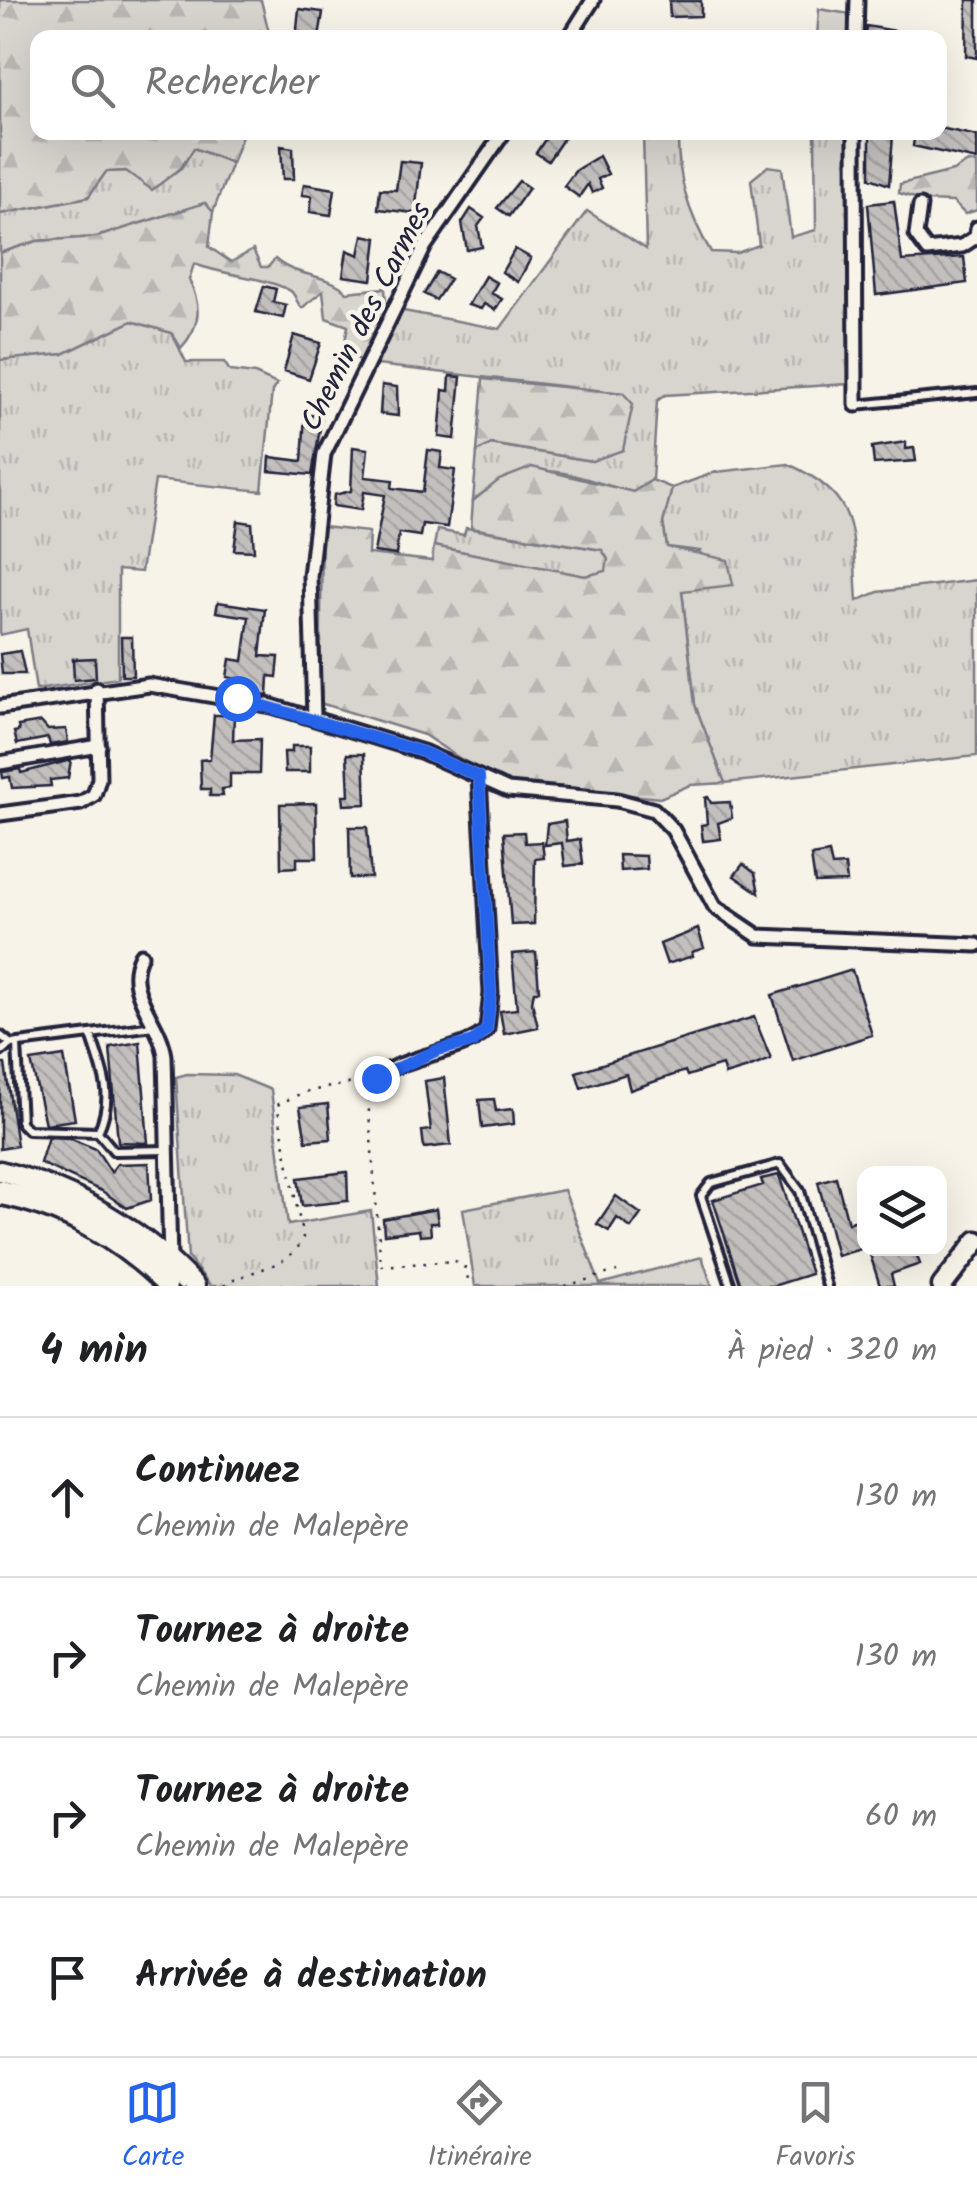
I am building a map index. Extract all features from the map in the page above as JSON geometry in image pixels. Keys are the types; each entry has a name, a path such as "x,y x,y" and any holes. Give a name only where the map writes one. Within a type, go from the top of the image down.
{"street":[{"path":"574,30 593,0"},
{"path":"856,30 857,0"},
{"name":"Chemin des Carmes","path":"314,718 310,576 324,454 425,246 498,140"},
{"path":"855,140 856,405"},
{"path":"920,206 916,236 928,250 962,246 976,237 977,228"},
{"path":"0,707 97,690 172,687 314,718 423,752 518,793 617,800 654,810 674,830 715,907 758,936 977,945"},
{"path":"0,814 90,799 98,788 97,690"},
{"path":"0,763 100,746"},
{"path":"367,1087 376,1078 438,1050 473,1042 487,1029 491,993 479,777"},
{"path":"140,955 134,967 135,986 157,1025 165,1056 170,1261"},
{"path":"0,1172 78,1199 138,1236 195,1286"},
{"path":"0,1196 54,1211 100,1234 167,1286"},
{"path":"138,1236 154,1234 170,1219"},
{"path":"942,1286 977,1241"}],"lane":[{"path":"856,405 977,393"},
{"path":"0,1052 14,1044 157,1025"},
{"path":"0,1035 14,1044"},
{"path":"91,1035 106,1081 108,1110 98,1132"},
{"path":"14,1044 21,1123 28,1130 98,1132 114,1150 170,1150"},
{"path":"731,1286 701,1196 711,1183 772,1164 784,1167 800,1191 828,1286"},
{"path":"0,1184 35,1193 103,1224 147,1254 181,1286"}],"path":[{"path":"224,1286 252,1270 287,1259 303,1238 277,1105 288,1096 362,1082 367,1087 381,1266 455,1260 465,1268 470,1286"},
{"path":"565,1286 617,1271"}],"green space":[{"path":"0,0 261,0 268,30 30,30 30,140 240,140 232,163 194,148 181,168 152,190 126,171 106,172 88,197 0,214"},
{"path":"819,9 850,14 850,30 818,30"},
{"path":"643,140 678,140 682,180 703,237 711,252 737,253 759,245 751,180 768,166 782,168 791,237 816,230 815,140 849,140 849,384 665,395 657,401 652,480 633,492 568,474 532,471 495,485 473,501 477,452 490,444 592,461 623,393 376,365 403,311 500,329 587,211 646,249"},
{"path":"194,148 232,163 213,212 205,203 97,237 37,241 0,253 0,214 88,197 106,172 181,168"},
{"path":"968,162 977,163 977,210 965,214 953,202 924,201 899,193 900,184 953,171"},
{"path":"205,203 213,212 209,247 231,262 253,250 261,267 268,267 275,259 347,292 385,288 387,323 362,361 343,352 348,326 326,318 323,291 302,308 291,291 278,285 194,264 189,280 196,298 196,324 181,348 172,333 132,321 63,354 0,360 0,253 37,241 97,237"},
{"path":"132,321 172,333 186,362 224,362 230,371 255,374 277,384 272,391 262,491 155,480 141,572 118,570 118,678 36,690 27,629 0,635 0,360 63,354"},
{"path":"483,379 623,393 633,404 623,450 592,461 491,444 477,452"},
{"path":"788,464 812,476 841,503 852,535 857,601 878,592 977,580 977,756 725,783 695,705 682,590 700,551 667,547 663,523 672,488 716,472"},
{"path":"532,467 633,492 652,480 672,488 663,523 667,547 728,560 733,585 682,591 695,705 725,783 690,785 660,798 494,781 424,735 320,703 322,527 369,532 368,554 432,561 434,546 585,576 606,571 608,559 602,550 471,528 473,501 499,480"},
{"path":"466,528 603,550 608,559 607,571 585,576 434,546 437,530 464,535"},
{"path":"234,1075 271,1090 288,1225 371,1211 379,1286 211,1286 188,1258 176,1077"},
{"path":"564,1190 600,1284 702,1257 712,1286 475,1286 463,1209"}],"building":[{"path":"967,0 977,0 977,58 966,56"},
{"path":"669,1 701,1 701,16 670,17"},
{"path":"299,9 323,12 320,30 297,30"},
{"path":"947,130 977,136 977,160 913,146 914,140 947,140"},
{"path":"545,140 562,140 548,161 536,153"},
{"path":"870,140 893,140 889,185 870,178"},
{"path":"281,146 293,148 294,179 283,179"},
{"path":"599,156 608,174 598,179 602,188 592,193 588,184 579,197 564,186 576,170"},
{"path":"400,161 421,163 415,213 378,209 380,189 396,190"},
{"path":"519,181 529,188 509,216 497,208"},
{"path":"304,184 335,189 331,215 310,212 312,196 302,195"},
{"path":"894,201 902,261 964,257 967,283 876,295 868,204"},
{"path":"471,209 484,218 478,226 482,247 467,250 462,223"},
{"path":"363,235 377,238 372,280 343,276 347,250 359,255"},
{"path":"515,249 531,258 518,282 502,272"},
{"path":"437,272 450,279 436,300 424,294"},
{"path":"485,276 497,283 491,293 502,299 495,310 484,304 481,309 468,305"},
{"path":"264,286 276,289 273,302 286,305 283,318 256,312"},
{"path":"294,335 321,343 309,379 284,371"},
{"path":"450,376 461,377 455,439 439,437 443,390 449,391"},
{"path":"382,385 397,387 398,416 380,414"},
{"path":"305,414 322,417 312,475 269,471 270,457 302,461"},
{"path":"906,442 906,449 914,448 916,461 874,464 872,447"},
{"path":"353,447 368,449 365,477 393,480 392,488 423,492 428,450 442,452 440,468 455,470 447,527 422,524 420,536 399,533 396,555 374,552 385,495 364,492 361,510 333,506 334,495 351,491"},
{"path":"238,521 252,523 254,551 234,550"},
{"path":"218,602 265,609 260,656 279,657 277,677 269,676 268,696 249,693 250,682 227,677 230,659 243,661 249,617 216,612"},
{"path":"121,637 132,637 133,676 122,676"},
{"path":"20,651 25,674 2,674 0,654"},
{"path":"95,658 96,678 74,680 73,659"},
{"path":"214,715 234,715 233,740 260,739 259,774 230,774 230,788 222,789 223,796 210,796 210,789 201,789 200,760 210,759"},
{"path":"41,722 48,730 66,729 68,742 50,745 48,738 17,744 14,732 19,731 18,726"},
{"path":"292,746 310,746 310,772 285,772 284,752 292,752"},
{"path":"347,754 364,754 366,804 344,805 343,795 349,795"},
{"path":"71,760 68,778 50,780 51,786 12,788 10,777 3,778 2,772 20,769 21,773"},
{"path":"708,797 711,803 730,802 732,818 718,823 721,839 703,841 701,825 707,824"},
{"path":"316,803 317,858 297,858 297,867 281,868 280,804"},
{"path":"565,821 567,841 580,839 583,864 565,866 562,843 545,845 547,824"},
{"path":"349,827 367,827 371,878 350,878"},
{"path":"524,832 525,843 542,842 544,858 535,859 534,924 511,925 504,833"},
{"path":"829,853 832,866 845,865 847,882 815,883 811,856"},
{"path":"619,855 646,856 647,869 620,871"},
{"path":"743,864 755,873 759,893 734,876"},
{"path":"698,929 704,948 667,964 660,944"},
{"path":"536,952 539,991 534,991 532,1002 538,1027 504,1034 500,1011 517,1009 512,954"},
{"path":"852,970 872,1035 793,1061 772,995"},
{"path":"754,1017 771,1059 725,1075 722,1065 687,1076 685,1071 630,1090 626,1074 581,1088 576,1072"},
{"path":"140,1042 148,1143 118,1142 110,1047"},
{"path":"64,1056 75,1120 45,1124 31,1061"},
{"path":"0,1064 5,1064 17,1146 0,1149"},
{"path":"444,1078 451,1145 424,1148 422,1131 431,1130 425,1081"},
{"path":"494,1099 496,1111 513,1109 514,1124 482,1128 479,1100"},
{"path":"328,1104 331,1139 306,1141 300,1107"},
{"path":"48,1137 69,1138 96,1149 111,1172 117,1164 149,1163 151,1200 127,1208 102,1191 40,1163"},
{"path":"347,1172 348,1201 302,1206 298,1178"},
{"path":"779,1175 811,1274 773,1286 741,1286 713,1200 763,1185 761,1179"},
{"path":"836,1177 848,1223 857,1220 857,1250 837,1256 818,1182"},
{"path":"616,1196 641,1214 631,1228 617,1218 609,1231 597,1224"},
{"path":"436,1209 438,1223 430,1223 431,1235 420,1236 419,1230 384,1234 383,1219"},
{"path":"871,1256 917,1256 920,1264 891,1274 894,1286 880,1286"}],"route":[{"path":"237,698 423,752 479,777 478,822 491,993 487,1029 473,1042 438,1050 376,1078"}]}
